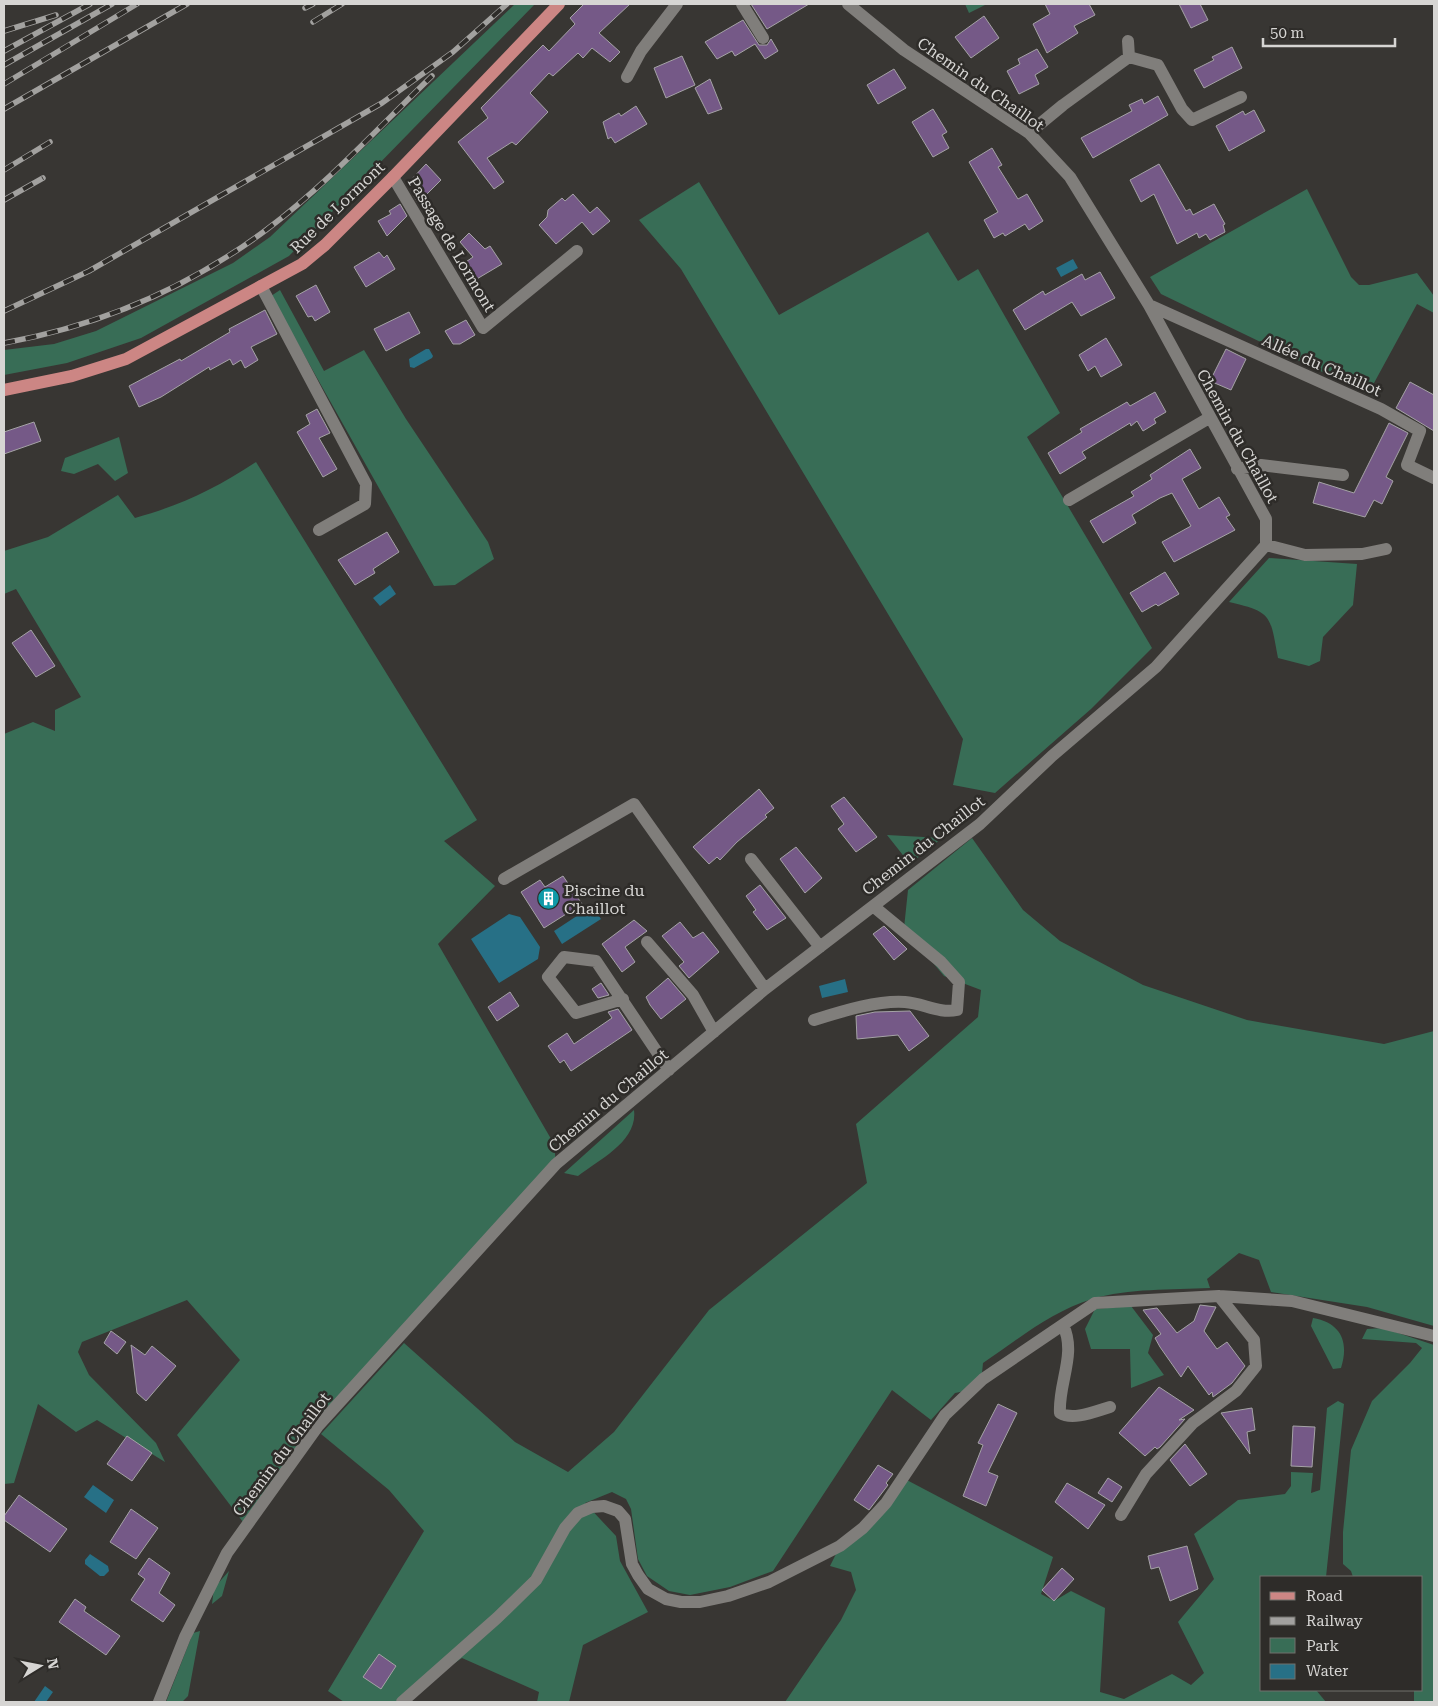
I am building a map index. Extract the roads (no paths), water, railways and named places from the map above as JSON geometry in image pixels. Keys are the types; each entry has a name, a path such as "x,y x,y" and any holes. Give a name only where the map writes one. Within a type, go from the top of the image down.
{"main road":[{"name":"Rue de Lormont","path":"4,390 72,376 126,359 302,264 325,245 393,177 559,4"}],"street":[{"path":"627,77 641,51 677,4"},
{"path":"742,4 763,38"},
{"name":"Chemin du Chaillot","path":"159,1702 185,1637 226,1553 318,1426 556,1164 765,989 980,824 1052,756 1156,667 1266,545 1266,520 1149,305 1070,177 1029,133 904,50 848,4"},
{"path":"1128,41 1129,57"},
{"path":"1029,133 1062,105 1129,57"},
{"path":"1129,57 1158,65 1182,109 1192,120 1241,97"},
{"name":"Passage de Lormont","path":"393,177 483,328 577,251"},
{"path":"261,286 366,484 365,504 319,530"},
{"name":"Allée du Chaillot","path":"1149,305 1381,410 1420,431 1407,465 1434,478"},
{"path":"1068,500 1209,418"},
{"path":"1237,469 1261,465 1343,475"},
{"path":"1266,545 1305,555 1362,554 1386,549"},
{"path":"504,878 634,804 765,989"},
{"path":"751,859 820,947"},
{"path":"814,1020 854,1008 904,1002 947,1012 958,1010 959,982 941,962 873,906"},
{"path":"647,942 694,995 714,1032"},
{"path":"623,1000 576,1013 548,976 564,957 596,961 623,1000 669,1070"},
{"path":"1121,1515 1153,1467 1193,1423 1236,1392 1256,1366 1254,1340 1219,1296"},
{"path":"402,1702 497,1618 536,1580 565,1528 578,1513 592,1507 604,1506 618,1511 625,1519 632,1564 638,1575 648,1588 666,1599 682,1602 700,1602 728,1596 769,1582 812,1562 840,1546 863,1528 886,1503 945,1415 983,1379 1096,1303 1219,1296 1292,1301 1434,1336"},
{"path":"1063,1325 1068,1336 1068,1361 1059,1403 1060,1413 1065,1416 1076,1416 1110,1407"}],"water":[{"path":"1073,259 1078,268 1061,277 1056,268"},
{"path":"429,349 433,356 432,358 414,368 410,367 409,359"},
{"path":"390,585 396,594 380,606 373,598"},
{"path":"592,906 601,919 562,944 554,931"},
{"path":"509,914 520,917 540,947 538,959 499,983 471,939"},
{"path":"845,979 848,992 822,998 819,986"},
{"path":"93,1485 114,1500 106,1513 84,1497"},
{"path":"90,1554 108,1566 109,1571 104,1576 100,1576 85,1564 85,1560"},
{"path":"45,1686 53,1692 46,1702 34,1702"}],"railway":[{"path":"4,51 90,4"},
{"path":"4,65 112,4"},
{"path":"4,84 137,4"},
{"path":"4,109 187,4"},
{"path":"305,8 313,4"},
{"path":"313,22 342,4"},
{"path":"4,311 89,271 382,103 453,52 507,4"},
{"path":"4,31 56,15"},
{"path":"4,343 74,326 141,302 174,287 236,251 266,230 310,194 432,76"},
{"path":"4,170 50,142"},
{"path":"4,200 43,178"}],"place":[{"name":"Piscine du Chaillot","path":"548,899"}]}
